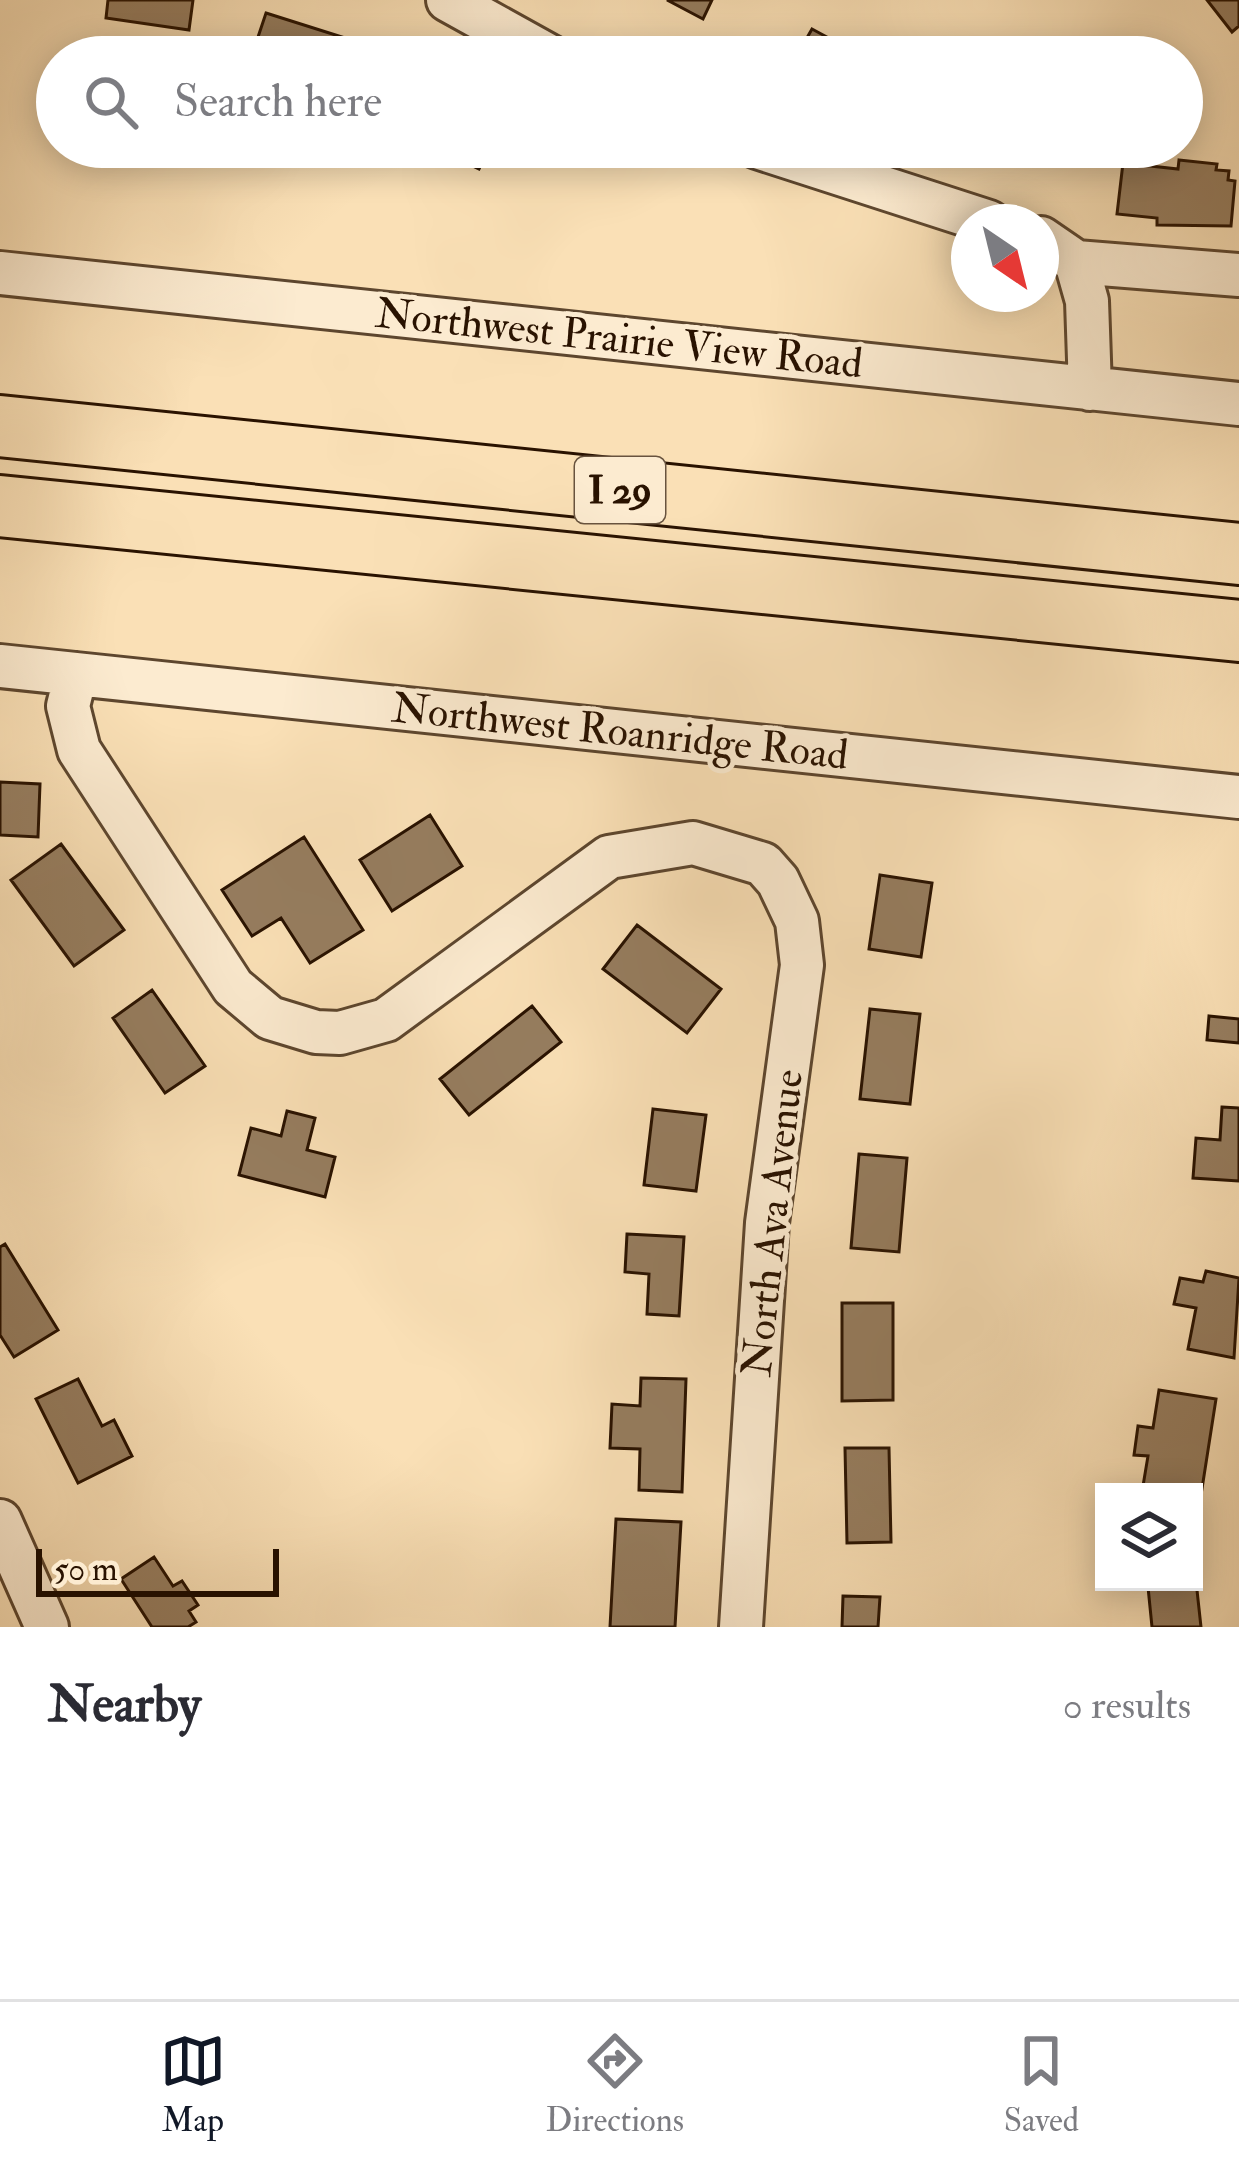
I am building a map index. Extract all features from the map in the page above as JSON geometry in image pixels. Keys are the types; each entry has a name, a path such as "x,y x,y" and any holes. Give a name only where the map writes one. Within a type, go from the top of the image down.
{"highway":[{"name":"I 29","path":"0,426 1239,554"},
{"name":"I 29","path":"0,506 1239,631"}],"street":[{"path":"448,0 513,36"},
{"path":"823,168 951,210"},
{"path":"1059,250 1239,275"},
{"path":"1059,252 1087,301 1090,389"},
{"name":"Northwest Prairie View Road","path":"0,273 1239,404"},
{"name":"Northwest Roanridge Road","path":"0,666 1239,797"},
{"name":"North Ava Avenue","path":"76,674 68,706 79,750 233,987 270,1018 298,1028 340,1033 386,1020 608,856 693,844 764,864 778,881 797,921 802,965 767,1223 741,1627"},
{"path":"0,1520 47,1627"}],"building":[{"path":"108,0 193,0 189,30 106,18"},
{"path":"667,0 712,0 703,19"},
{"path":"1207,0 1239,0 1239,26 1232,32"},
{"path":"266,13 339,36 258,36"},
{"path":"1203,163 1229,171 1228,180 1235,181 1231,226 1157,225 1157,218 1117,214 1122,168 1203,168"},
{"path":"0,782 40,784 38,837 0,835"},
{"path":"430,815 462,866 392,911 360,860"},
{"path":"304,837 363,930 310,963 281,918 252,936 222,890"},
{"path":"61,844 124,930 74,966 11,880"},
{"path":"880,875 932,883 921,957 869,949"},
{"path":"637,925 721,989 687,1033 603,969"},
{"path":"152,990 205,1066 165,1093 113,1018"},
{"path":"532,1006 561,1042 469,1115 440,1079"},
{"path":"870,1009 920,1014 910,1104 860,1099"},
{"path":"1209,1016 1239,1019 1239,1043 1207,1040"},
{"path":"1222,1107 1239,1108 1239,1181 1193,1178 1196,1138 1220,1140"},
{"path":"653,1109 706,1115 696,1191 644,1185"},
{"path":"287,1111 315,1118 307,1150 335,1157 325,1197 239,1175 251,1128 281,1136"},
{"path":"859,1154 907,1158 899,1252 851,1248"},
{"path":"627,1234 684,1237 679,1316 647,1314 649,1274 625,1272"},
{"path":"5,1244 58,1330 14,1357 0,1335 0,1247"},
{"path":"1206,1271 1239,1278 1234,1358 1188,1349 1196,1308 1174,1304 1180,1278 1203,1282"},
{"path":"842,1303 893,1303 893,1400 842,1401"},
{"path":"641,1378 686,1379 682,1492 639,1490 640,1449 610,1448 612,1404 640,1406"},
{"path":"78,1379 102,1426 114,1420 132,1456 78,1483 36,1399"},
{"path":"1159,1390 1216,1399 1203,1483 1144,1483 1148,1456 1134,1455 1138,1426 1153,1428"},
{"path":"845,1448 889,1448 891,1542 847,1543"},
{"path":"616,1519 681,1522 675,1627 610,1627"},
{"path":"154,1557 173,1586 182,1581 198,1605 189,1611 196,1622 188,1627 152,1627 121,1579"},
{"path":"1148,1591 1197,1591 1201,1627 1152,1627"},
{"path":"843,1596 880,1597 878,1627 842,1627"}]}
